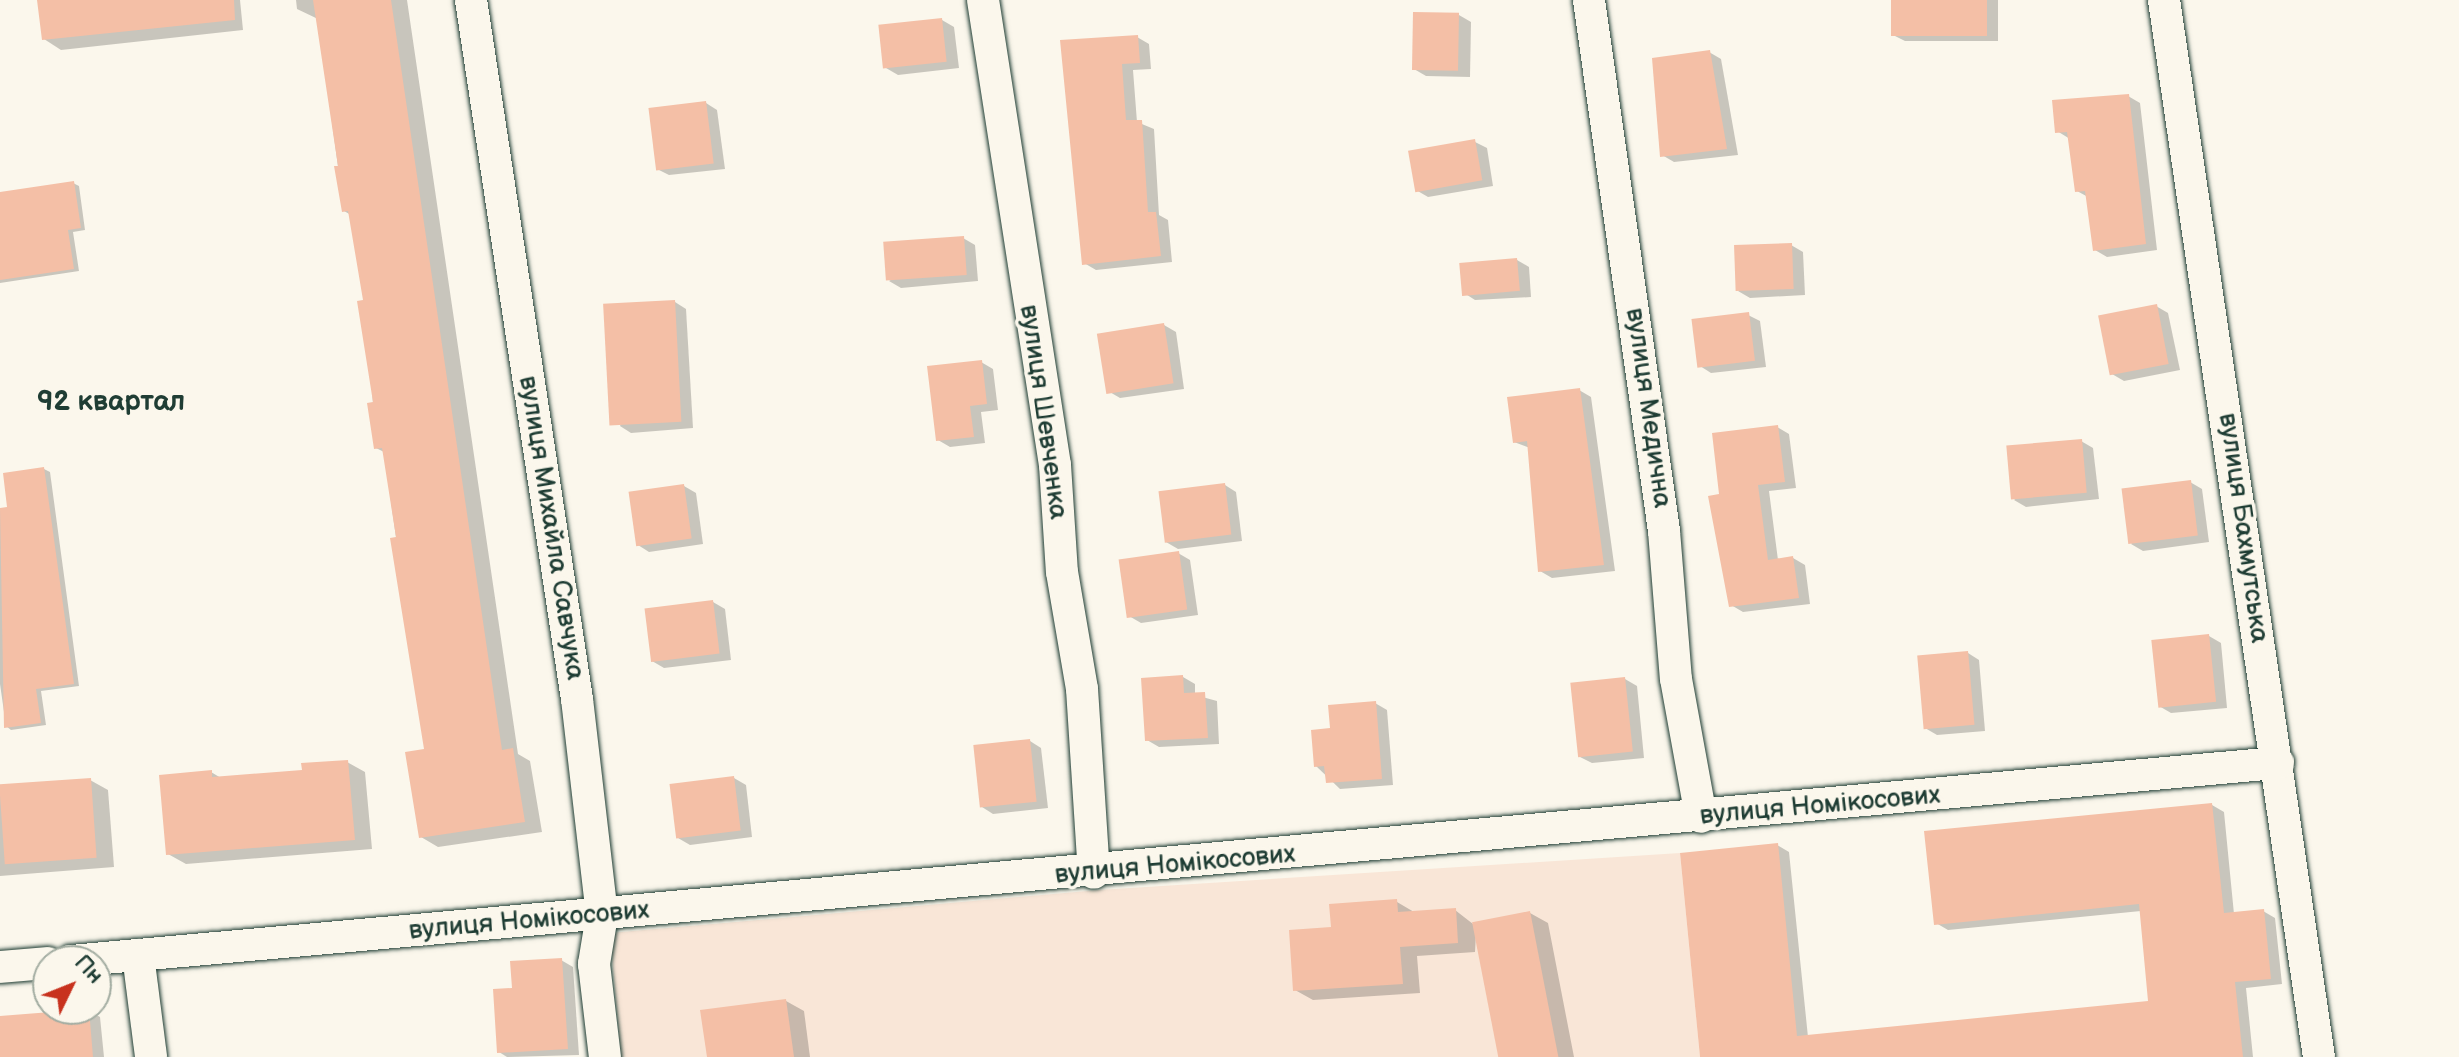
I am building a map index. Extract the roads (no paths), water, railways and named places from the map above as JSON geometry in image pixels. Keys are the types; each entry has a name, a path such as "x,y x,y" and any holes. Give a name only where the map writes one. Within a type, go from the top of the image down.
{"street":[{"name":"вулиця Михайла Савчука","path":"471,0 577,699 602,915 594,964 605,1057"},
{"name":"вулиця Шевченка","path":"983,0 1055,465 1062,572 1082,689 1094,873"},
{"name":"вулиця Медична","path":"1589,0 1664,531 1676,679 1701,817"},
{"name":"вулиця Бахмутська","path":"2164,0 2319,1057"},
{"name":"вулиця Номікосових","path":"112,957 1094,873 2278,763"},
{"path":"138,955 151,1057"},
{"path":"0,967 32,964"}],"district":[{"name":"92 квартал","path":"111,402"}]}
